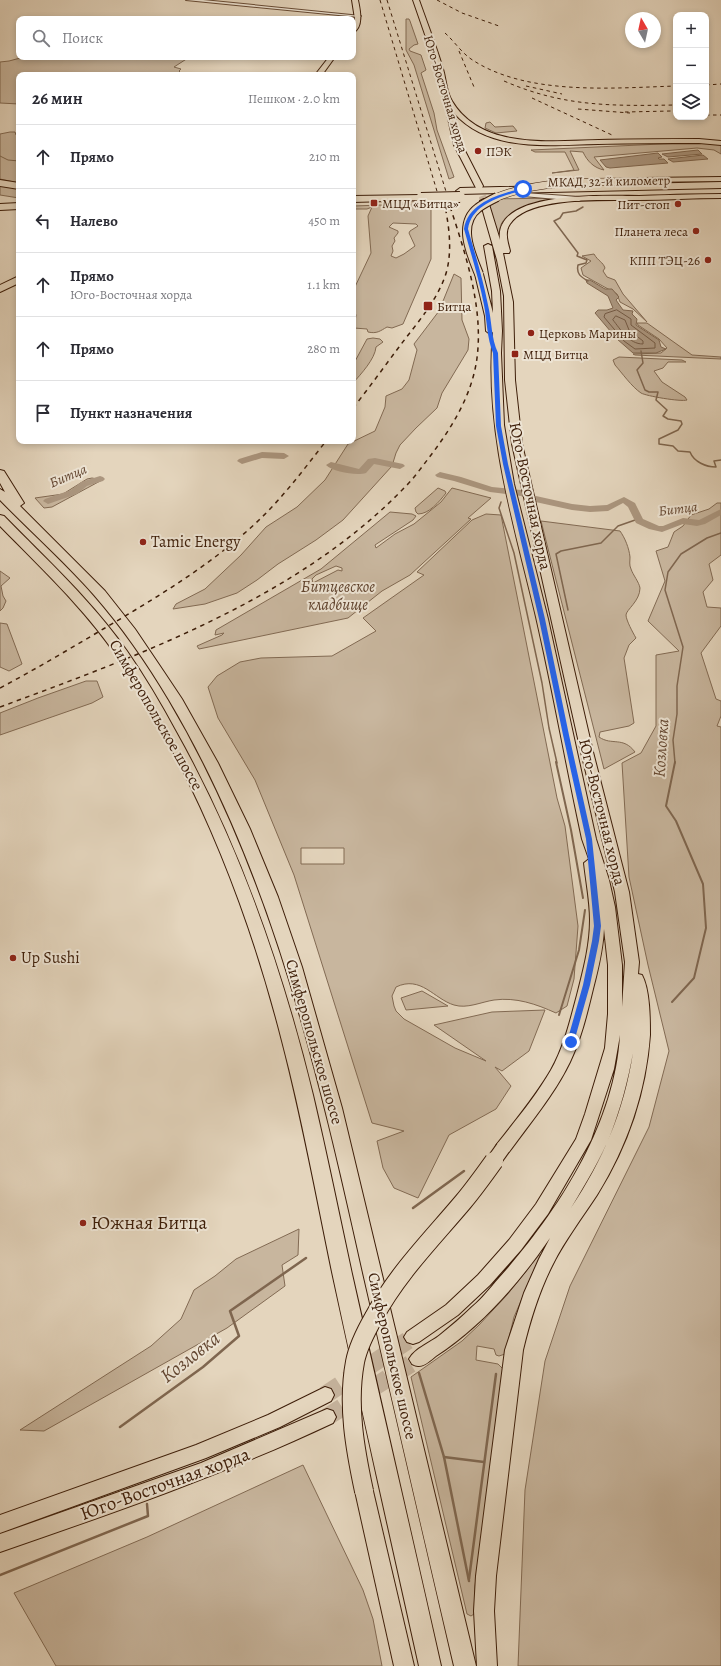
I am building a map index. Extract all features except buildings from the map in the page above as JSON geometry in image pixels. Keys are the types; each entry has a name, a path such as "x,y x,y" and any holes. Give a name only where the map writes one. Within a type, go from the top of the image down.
{"highway":[{"path":"2,183 16,185"},
{"name":"МКАД, 32-й километр","path":"356,199 554,189 721,185"},
{"name":"МКАД, 32-й километр","path":"460,194 525,196 721,191"},
{"name":"МКАД, 32-й километр","path":"356,193 421,195"},
{"path":"0,201 16,205"},
{"path":"0,207 16,205"},
{"path":"0,289 16,281"},
{"path":"0,473 20,506 52,544"},
{"name":"Симферопольское шоссе","path":"0,493 101,595 128,631 175,700 218,776 251,848 284,937 313,1030 352,1186 466,1666"},
{"name":"Симферопольское шоссе","path":"0,519 71,592 108,634 154,704 197,783 222,836 248,901 275,983 290,1037 317,1149 374,1426 430,1666"}],"main road":[{"path":"355,0 358,16 356,25"},
{"name":"Юго-Восточная хорда","path":"410,0 433,69 452,146 470,186"},
{"name":"Юго-Восточная хорда","path":"416,0 440,69 460,148 479,186"},
{"path":"320,72 330,60"},
{"path":"447,99 459,116 485,132 506,139 534,143 699,141 721,143"},
{"path":"554,189 617,180 721,180"},
{"path":"496,353 492,344 489,316 479,274 468,238 467,225 474,212 490,200 517,190 550,185 721,180"},
{"path":"504,270 506,257 503,233 504,227 510,218 523,210 539,204 583,199 721,196"},
{"name":"Юго-Восточная хорда","path":"413,1338 452,1310 484,1280 515,1245 542,1209 583,1140 593,1114 612,1048 615,1014 615,965 608,907 602,880 589,839 542,619 505,464 499,426 496,353 498,331 496,291 480,201 504,270 509,313 512,410 522,468 584,739 622,892 632,962 630,1028 624,1069 612,1111 593,1157 555,1219 528,1257 499,1290 462,1327 418,1359"},
{"path":"404,1666 364,1492 354,1438 352,1404 353,1372 360,1345 393,1283 421,1248 463,1202 503,1148 550,1083 571,1042 592,959 597,926 589,839"},
{"path":"487,1666 484,1611 486,1576 514,1350 522,1320 539,1276 562,1234 605,1166 624,1121 638,1073 643,1033 639,988 632,962"},
{"name":"Юго-Восточная хорда","path":"0,1524 200,1452 274,1421 325,1395"},
{"name":"Юго-Восточная хорда","path":"0,1543 212,1467 280,1440 327,1417"}],"street":[{"path":"188,0 358,16"},
{"path":"525,196 583,199"}],"green space":[{"path":"406,19 409,19 410,21 418,44 409,49 410,51 421,55 426,70 421,73 434,113 437,130 454,177 449,179 414,65 406,50"},
{"path":"16,59 185,60 174,67 181,69 179,71 180,72 16,72 16,104 0,103 0,62"},
{"path":"490,122 495,127 513,126 517,131 496,133 485,128 486,123"},
{"path":"15,132 16,135 16,182 0,179 0,134"},
{"path":"683,143 721,144 721,154 714,150 697,148 594,157 604,170 591,164 583,152 570,151 579,170 552,173 574,170 565,152 535,152 531,150"},
{"path":"0,185 16,188 16,198 0,195"},
{"path":"563,198 526,207 509,215 503,221 500,228 503,253 487,199"},
{"path":"429,200 429,205 383,205 385,202"},
{"path":"356,206 431,206 431,259 403,324 392,328 387,327 380,331 371,333 368,332 367,329 356,328 356,285 371,253 368,216 372,207 367,209 356,209","holes":["393,223 416,224 418,226 409,233 415,246 396,258 391,256 393,251 392,246 395,241 394,238 398,231 389,227"]},
{"path":"594,254 604,266 605,268 603,271 607,277 615,280 623,294 647,322 633,309 620,302 617,294 583,275 581,268 591,261 582,256"},
{"path":"454,274 461,278 462,320 469,339 468,350 442,393 437,408 400,445 392,466 343,520 257,580 237,593 205,604 173,609 176,604 205,589 241,555 266,527 297,507 325,480 348,444 356,444 356,440 375,431 385,407 386,396 402,389 409,380 417,350 414,344 439,311"},
{"path":"637,323 647,323 692,355 721,357 721,359 635,355 633,354 661,353 667,348 659,339"},
{"path":"367,339 380,339 383,342 376,347 373,356 364,371 356,380 356,359"},
{"path":"619,357 682,360 686,362 668,362 663,368 654,371 662,382 685,397 687,400 649,396 641,393 631,384 615,365 613,360"},
{"path":"92,478 102,480 52,507 44,508 35,498 63,494 87,479"},
{"path":"438,488 446,493 430,510 418,514 415,508"},
{"name":"Битцевское кладбище","path":"452,488 491,498 468,518 471,519 410,575 382,591 348,618 199,649 197,646 222,635 224,633 215,635 216,630 321,569 390,512 412,514 416,516 413,520 375,545 376,548 395,534 414,524 441,502","holes":["336,566 342,568 342,571 338,570 313,583 312,579 316,575"]},
{"path":"717,503 721,503 721,555 709,564 713,580 703,592 707,607 721,608 721,626 701,653 716,699 721,701 721,716 717,726 721,727 721,1666 518,1666 525,1490 545,1361 570,1286 649,1127 669,1051 629,877 622,763 641,753 656,726 656,655 679,651 648,621 665,581 656,551 668,547 674,532 683,526 691,515 709,509"},
{"path":"486,514 501,515 557,798 565,826 578,926 574,979 567,1006 556,1013 518,1000 502,999 469,1006 459,1006 447,1002 420,986 405,984 396,987 392,996 394,1006 396,1011 404,1019 455,1048 486,1061 434,1025 492,1012 545,1010 529,1051 502,1071 495,1067 511,1086 496,1109 449,1135 418,1198 394,1188 383,1168 377,1141 404,1131 372,1123 294,875 255,780 218,718 208,687 217,676 240,662 261,658 332,656 376,631 363,618 424,575 417,572 472,520","holes":["301,848 344,848 344,864 301,864"]},
{"path":"541,521 620,531 629,550 630,568 640,588 636,601 628,610 626,615 628,623 636,638 629,645 624,658 634,723 629,726 600,732 599,737 604,740 626,744 635,752 604,769"},
{"path":"0,571 10,578 1,586 3,596 6,601 0,611"},
{"path":"0,623 7,624 22,664 9,671 0,667"},
{"path":"86,681 97,681 103,697 92,703 0,735 0,713"},
{"path":"422,991 448,1006 406,1010 401,998"},
{"path":"299,1229 298,1255 282,1265 285,1286 227,1328 44,1431 20,1430 151,1346 181,1319 194,1290 215,1276 236,1259"},
{"path":"539,1255 541,1255 514,1317 505,1354 499,1356 496,1355 494,1349 477,1346 476,1360 498,1364 503,1369 475,1586 474,1614 471,1616 467,1614 411,1377 462,1341 479,1325 507,1295"},
{"path":"303,1465 363,1590 373,1619 382,1666 56,1666 14,1593 147,1537"}],"water":[{"path":"698,150 702,154 668,157 662,154"},
{"path":"658,153 662,157 658,158 659,159 664,159 668,163 610,168 606,167 600,160"},
{"path":"703,155 708,159 673,162 668,159"},
{"path":"586,280 590,280 605,289 612,289 619,297 616,300 623,310 633,311 632,314 637,319 636,325 659,340 661,347 666,349 656,353 633,353 617,339 595,313 598,310 613,308 608,296 587,283"}],"waterway":[{"path":"0,156 8,160 16,161"},
{"path":"583,207 576,211 563,213 560,218 554,221 578,253 577,256 587,260 586,263 578,265 578,271 580,275 588,281"},
{"path":"641,351 643,363 637,370 645,390 649,392 658,392 656,400 667,410 663,416 668,419 681,421 682,424 678,430 659,439 659,444 673,446 678,451 690,452 694,459 708,466 716,467 714,461 721,460"},
{"name":"Битца","path":"242,461 262,455 284,456"},
{"name":"Битца","path":"331,465 357,472 363,471 371,461 400,466"},
{"name":"Битца","path":"440,475 490,489 521,493 535,499 572,507 590,509 608,508 624,500 631,505 640,521 659,529 666,528 683,521 697,523 702,522 721,512"},
{"name":"Битца","path":"48,501 74,492 84,484 100,479"},
{"path":"501,502 499,508 514,553 542,683 549,728 557,763"},
{"path":"568,610 556,554 561,551 601,543 618,526 638,519"},
{"name":"Козловка","path":"675,762 673,740 677,714 677,686 683,647 665,590 668,572 681,554 707,538 721,533"},
{"path":"556,762 571,830 583,898"},
{"name":"Козловка","path":"672,1002 694,978 706,928 703,884 676,821 666,806 675,762"},
{"path":"559,1015 579,950 585,910"},
{"name":"Козловка","path":"413,1208 464,1171"},
{"name":"Козловка","path":"120,1427 203,1367 239,1336 230,1311 306,1258"},
{"path":"419,1373 444,1457"},
{"path":"469,1579 496,1374"},
{"path":"444,1457 484,1462"},
{"path":"444,1457 469,1581"},
{"name":"Козловка","path":"0,1575 148,1516 147,1504"}],"tunnel":[{"path":"479,186 483,198"},
{"path":"483,197 484,201"},
{"path":"325,1395 413,1337"},
{"path":"327,1417 418,1359"}],"railway":[{"path":"380,0 439,198"},
{"path":"387,0 448,198"},
{"path":"437,0 462,13 499,26"},
{"path":"445,33 471,59 493,71 517,79 570,87 625,88 673,86"},
{"path":"459,51 474,87"},
{"path":"504,81 526,90 547,96 588,103 609,105 673,105"},
{"path":"709,85 721,84"},
{"path":"526,86 562,94"},
{"path":"532,98 612,135"},
{"path":"578,109 630,113"},
{"path":"625,112 671,111"},
{"path":"709,115 721,115"},
{"path":"438,197 443,213"},
{"path":"0,707 108,666 162,643 216,619 268,591 318,560 364,525 412,480 445,436 459,412 470,386 477,358 478,317 475,297 471,276 447,197"},
{"path":"356,404 427,310 439,291 449,262 449,230 445,206"},
{"path":"0,688 146,604 224,551 268,511 294,482 324,444"}],"place":[{"name":"ПЭК","path":"478,151"},
{"name":"МЦД «Битца»","path":"374,203"},
{"name":"Пит-стоп","path":"678,204"},
{"name":"Планета леса","path":"696,231"},
{"name":"КПП ТЭЦ-26","path":"708,260"},
{"name":"Битца","path":"428,306"},
{"name":"Церковь Марины","path":"531,333"},
{"name":"МЦД Битца","path":"515,354"},
{"name":"Tamic Energy","path":"143,542"},
{"name":"Up Sushi","path":"13,958"},
{"name":"Южная Битца","path":"83,1223"}],"route":[{"path":"523,189 490,200 476,209 467,222 466,229 479,274 489,316 492,344 496,353 499,426 505,464 542,619 589,839 596,904 596,941 571,1042"}]}
